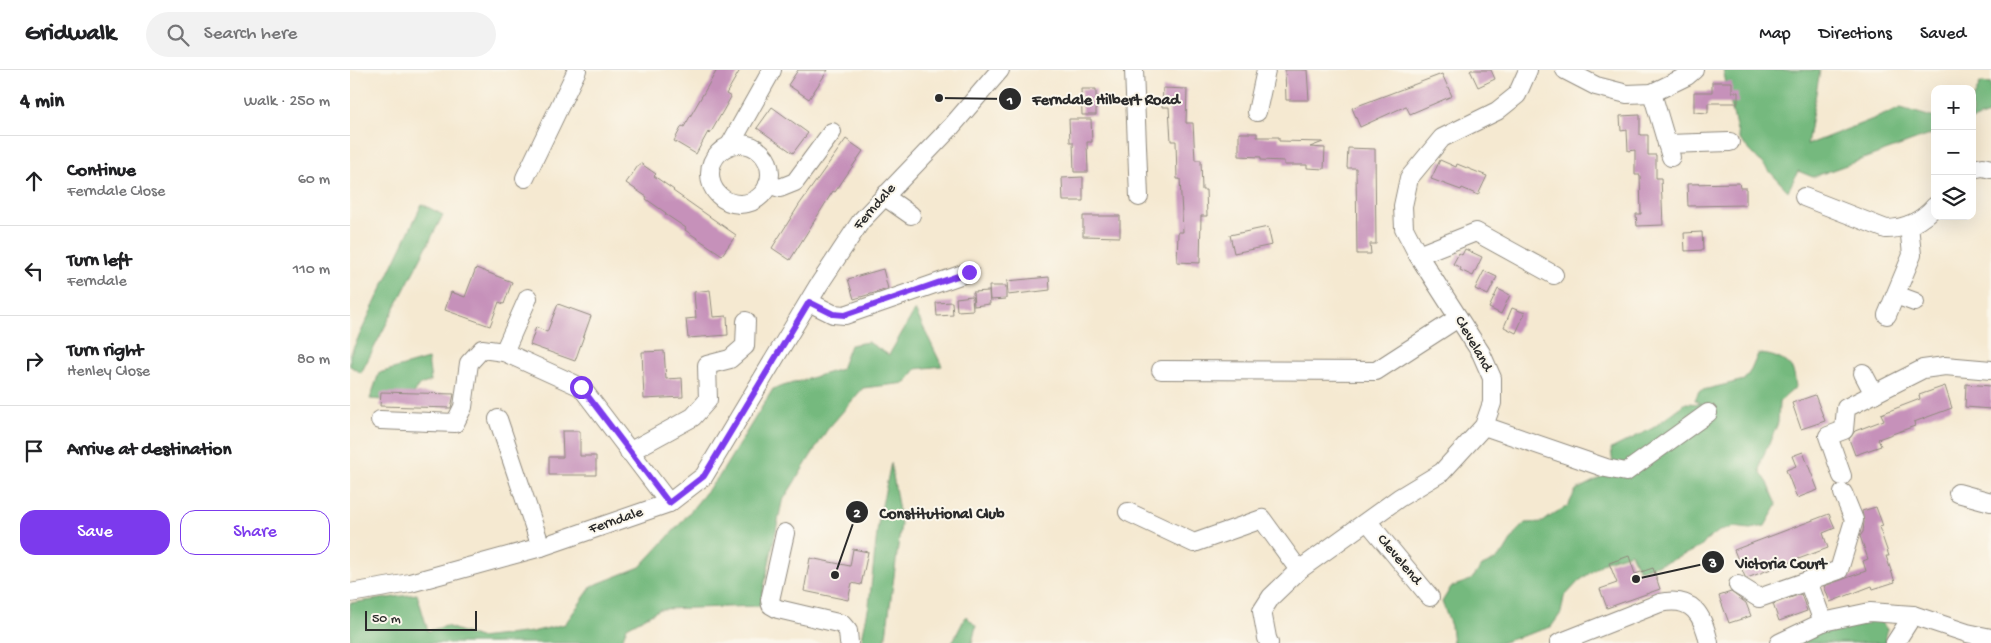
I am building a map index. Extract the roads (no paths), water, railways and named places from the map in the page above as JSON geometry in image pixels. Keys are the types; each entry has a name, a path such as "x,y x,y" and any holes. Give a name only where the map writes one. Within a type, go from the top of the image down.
{"street":[{"path":"525,178 577,70"},
{"path":"730,145 772,70"},
{"name":"Ferndale","path":"350,594 410,583 541,547 669,503 704,476 809,302 861,221 951,128 1000,70"},
{"path":"1134,70 1139,197"},
{"path":"1257,112 1266,70"},
{"name":"Cleveland","path":"1270,643 1267,638 1262,611 1271,597 1299,570 1400,498 1442,472 1484,426 1492,403 1492,378 1481,353 1418,255 1404,228 1403,206 1409,178 1442,138 1497,111 1517,95 1528,70"},
{"path":"1565,70 1596,86 1627,94 1652,94 1687,76 1694,70"},
{"path":"1652,94 1669,150 1730,142"},
{"path":"768,184 780,188 795,182 832,132"},
{"path":"739,144 758,149 769,165 768,184 764,192 756,199 748,203 738,204 728,201 719,195 713,187 710,178 710,168 714,158 721,150 730,145 739,144"},
{"path":"1976,169 1991,169"},
{"path":"886,194 891,202 911,215"},
{"path":"1804,197 1886,229 1898,229 1909,225 1926,217 1931,211"},
{"path":"1887,315 1912,255 1909,225"},
{"path":"1418,255 1476,232 1554,275"},
{"path":"809,302 833,314 845,315 969,272"},
{"path":"1896,295 1915,302"},
{"path":"504,352 528,298"},
{"path":"1161,370 1376,371 1458,318"},
{"path":"629,452 693,417 708,400 707,366 730,359 745,346 746,321"},
{"path":"380,420 455,423 463,407 469,363 482,349 504,352 581,387 669,503"},
{"path":"1738,585 1759,598 1839,570 1854,520 1828,436 1844,430 1846,408 1923,369 1945,366 1991,370"},
{"path":"1863,373 1874,394"},
{"path":"1484,426 1606,468 1626,472 1708,413"},
{"path":"498,419 541,547"},
{"path":"1958,493 1991,502"},
{"path":"1128,512 1194,543 1262,520 1299,570"},
{"name":"Clevelend","path":"1368,522 1430,597"},
{"path":"785,533 770,600 771,605 778,610 842,624 848,631 849,643"},
{"path":"1808,581 1823,622"},
{"path":"1559,643 1673,600 1684,603 1702,617 1709,643"},
{"path":"1779,643 1823,622 1870,612 1913,615 1967,633 1991,638"},
{"path":"1895,643 1913,615"}],"place":[{"name":"Ferndale Hilbert Road","path":"939,98"},
{"name":"Constitutional Club","path":"835,575"},
{"name":"Victoria Court","path":"1636,579"}]}
